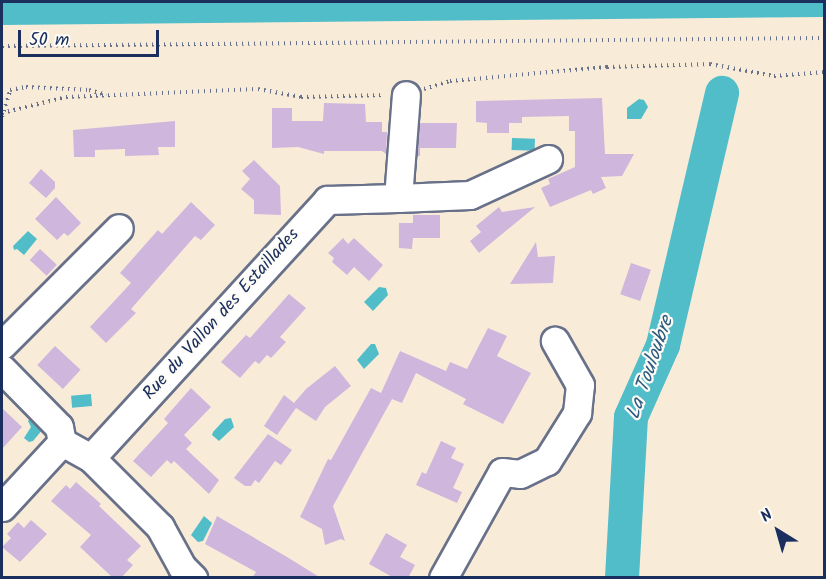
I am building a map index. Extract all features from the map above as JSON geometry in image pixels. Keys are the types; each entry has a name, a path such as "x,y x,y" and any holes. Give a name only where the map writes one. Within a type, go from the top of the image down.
{"street":[{"path":"398,198 406,95"},
{"name":"Rue du Vallon des Estaillades","path":"91,458 327,200 470,195 548,159"},
{"path":"2,345 119,228"},
{"path":"443,578 502,472 520,474 547,461 577,412 580,385 555,341"},
{"path":"2,369 59,427 62,442 91,458 160,527 182,567 193,578"},
{"path":"2,507 62,442"}],"path":[{"path":"2,46 825,38"},
{"path":"2,115 66,98 258,89 301,97 406,95 450,81 607,66 710,64 774,76 825,72"},
{"path":"2,115 10,90 26,87 89,90 111,97"}],"water":[{"path":"2,2 824,2 824,17 2,25"},
{"path":"639,99 644,100 648,107 641,119 627,119 627,108"},
{"path":"512,138 535,139 535,151 512,150"},
{"path":"28,231 37,239 24,255 17,249 14,250 13,246"},
{"path":"379,287 386,288 388,295 373,311 364,302"},
{"path":"371,344 375,344 379,354 364,369 357,360"},
{"path":"91,394 92,406 72,408 71,396"},
{"path":"31,417 43,429 33,441 29,442 24,438 31,427 28,421"},
{"path":"231,418 234,427 219,441 212,435 213,432 225,419"},
{"path":"204,516 212,523 203,541 198,542 191,535"}],"building":[{"path":"602,98 605,154 634,154 622,176 601,177 606,188 593,194 591,190 550,207 541,188 550,184 548,179 575,167 575,131 569,131 569,116 522,117 522,123 509,123 509,133 487,133 487,123 476,122 476,101"},
{"path":"324,103 365,104 366,122 382,122 382,132 387,132 386,154 382,151 324,151 324,154 298,147 272,148 272,108 292,108 292,121 323,121"},
{"path":"175,121 175,147 158,147 159,155 125,156 125,149 95,150 95,157 74,157 73,130"},
{"path":"420,123 457,123 456,148 420,148 420,156 417,156"},
{"path":"254,160 280,186 281,215 254,214 254,200 241,189 250,179 242,171"},
{"path":"41,169 55,182 55,188 46,198 29,183"},
{"path":"56,197 81,223 68,236 64,233 57,240 35,219"},
{"path":"191,202 215,225 201,240 195,236 131,309 136,313 106,343 90,327 131,283 120,273 158,230 162,234"},
{"path":"499,207 502,212 535,207 479,253 470,241 481,232 476,226"},
{"path":"413,215 440,215 440,238 413,238 412,249 399,248 399,223 413,223"},
{"path":"343,238 348,244 354,238 383,265 369,281 354,267 347,275 332,262 334,258 328,253"},
{"path":"536,242 538,257 555,256 553,283 510,284"},
{"path":"40,249 57,265 47,276 30,260"},
{"path":"631,263 651,270 640,301 620,294"},
{"path":"289,294 306,308 280,337 286,342 271,358 267,355 259,364 255,361 240,378 221,362 246,335 250,338"},
{"path":"488,328 507,336 497,356 531,373 503,424 463,404 466,399 416,373 402,403 392,399 333,506 345,541 341,539 325,545 322,529 300,517 328,459 331,460 371,388 381,393 400,351 446,371 450,362 467,369"},
{"path":"55,346 81,370 63,389 37,365"},
{"path":"335,366 351,386 325,407 316,421 296,408 277,435 264,426 284,395 294,403 306,389"},
{"path":"191,388 211,407 184,435 192,443 186,449 219,480 209,494 174,461 171,464 167,460 151,477 133,461 168,423 164,419"},
{"path":"2,408 22,427 2,449"},
{"path":"268,434 292,450 281,465 275,461 259,483 255,480 251,486 245,486 234,478"},
{"path":"441,441 456,448 451,458 464,464 453,488 462,492 457,503 416,485 422,472 426,474"},
{"path":"76,482 101,504 99,506 141,546 127,560 133,565 121,578 113,578 80,547 91,535 51,501 66,485 70,489"},
{"path":"217,516 321,578 252,578 256,572 205,544"},
{"path":"31,520 47,534 20,562 2,547 11,538 7,534 18,522 24,528"},
{"path":"386,533 407,545 400,557 415,565 408,578 394,578 369,564"}],"waterway":[{"name":"La Touloubre","path":"622,578 631,417 663,345 722,93"}]}
